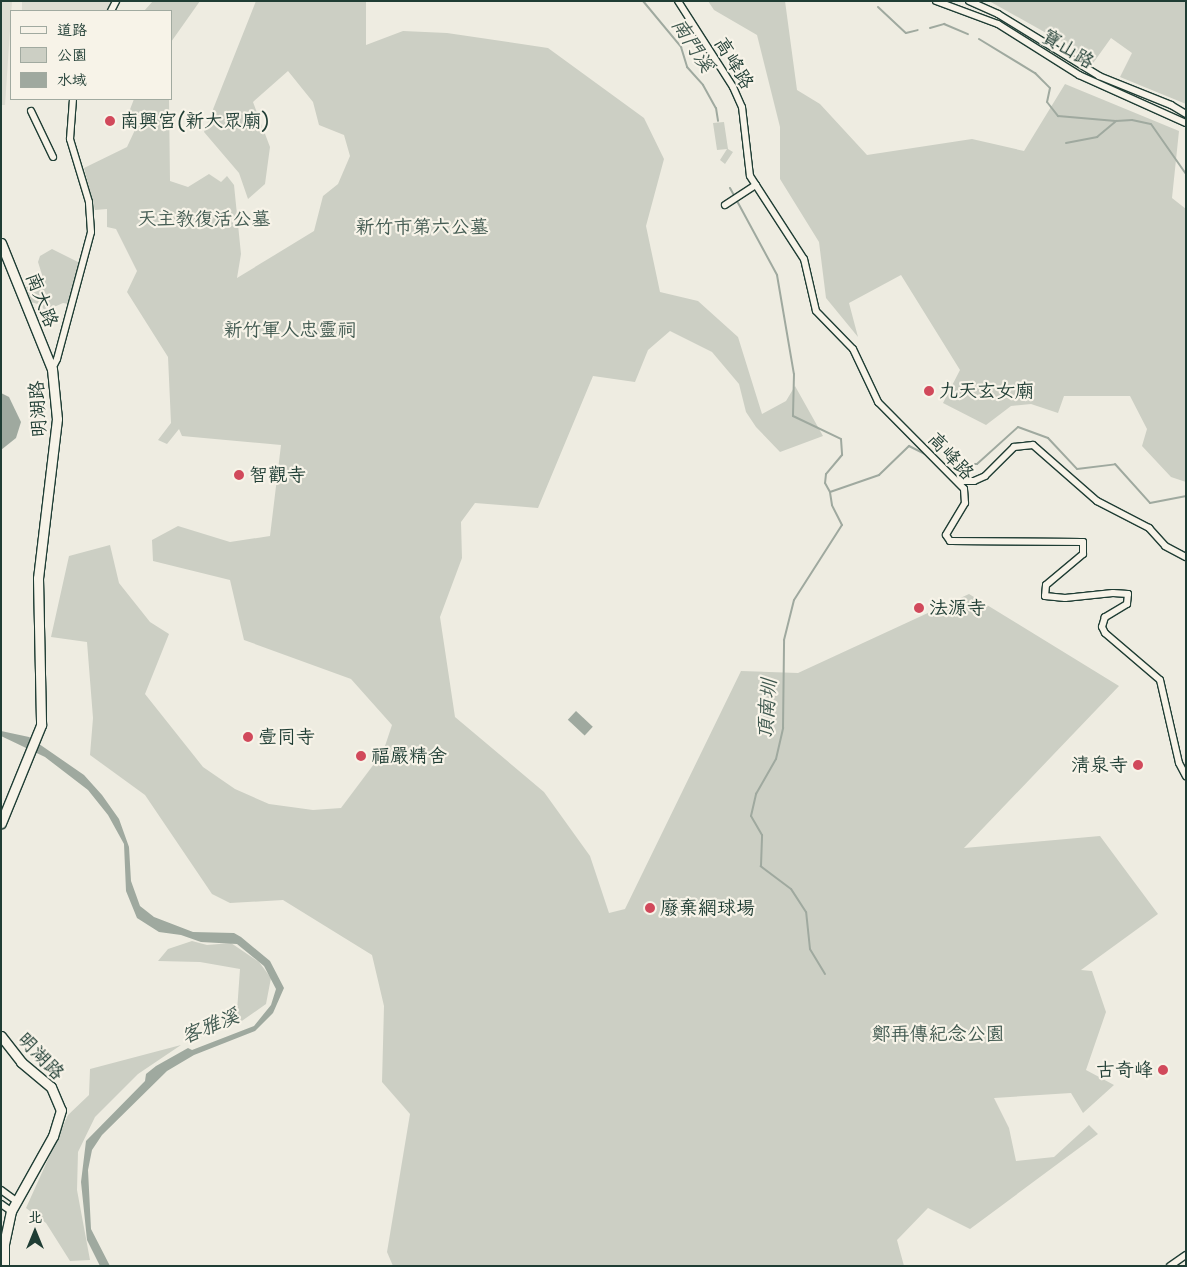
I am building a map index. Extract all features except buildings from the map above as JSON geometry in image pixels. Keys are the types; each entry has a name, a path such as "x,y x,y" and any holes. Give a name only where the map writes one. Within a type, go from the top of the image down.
{"main road":[{"name":"南大路","path":"1,243 52,369"},
{"name":"明湖路","path":"1,823 41,725 38,578 43,521 57,443 52,369"},
{"name":"明湖路","path":"1,1036 21,1062 51,1087 61,1110 53,1136 11,1211 4,1245 4,1266"}],"street":[{"name":"高峰路","path":"678,1 733,87 742,107 750,176 804,259 816,311 853,349 878,402 959,481 966,496 946,535 950,542 976,544 1079,541 1084,548 1083,554 1046,586 1045,596 1059,598 1114,592 1128,594 1127,604 1105,617 1102,627 1105,633 1160,680 1179,763 1186,776"},
{"name":"寶山路","path":"936,1 998,24 1079,75 1186,123"},
{"name":"寶山路","path":"969,1 998,14 1099,76 1171,105 1186,114"},
{"name":"明湖路","path":"52,369 91,232 89,202 70,139 74,100"},
{"path":"31,111 53,157"},
{"path":"725,205 756,185"},
{"path":"959,481 974,482 985,476 1014,446 1033,445 1097,501 1149,528 1165,546 1186,557"},
{"path":"1,1190 16,1201"},
{"path":"1,1204 11,1211"},
{"path":"1170,1266 1186,1256"}],"shaded area":[{"path":"1,1 12,1 5,105 1,105"},
{"path":"22,1 110,1 110,10 22,10"}],"green space":[{"path":"153,1 200,1 172,41 172,10 145,10"},
{"path":"256,1 366,1 366,45 403,31 447,33 548,48 644,118 664,159 646,226 660,292 698,301 738,337 762,414 786,401 795,386 823,436 780,452 756,427 746,412 739,384 712,352 670,331 648,350 635,382 593,376 538,508 475,503 461,522 462,558 440,617 455,717 544,792 590,856 609,913 625,909 741,671 798,673 969,594 1119,686 964,848 1100,836 1158,914 1081,970 1092,971 1106,1012 1086,1070 1114,1085 1083,1113 1071,1093 994,1098 1009,1128 1016,1161 1054,1157 1089,1125 1098,1134 970,1229 928,1208 897,1240 904,1266 393,1266 387,1252 410,1114 382,1082 384,1006 372,955 283,900 230,903 212,894 145,795 90,755 93,718 87,642 51,637 69,556 110,545 119,583 150,622 169,634 145,694 203,767 235,789 269,804 313,810 341,808 383,752 392,725 351,679 244,640 230,580 153,561 152,540 178,526 230,542 270,536 281,445 182,436 179,429 167,444 158,440 171,423 168,357 127,292 137,271 116,229 107,227 107,209 95,210 84,168 127,147 141,117 129,112 134,100 169,100 170,181 188,187 209,174 221,182 227,176 234,185 241,254 237,278 314,231 323,196 338,184 350,156 344,135 319,125 313,102 288,71 253,102 270,147 265,184 248,199 239,173 204,132"},
{"path":"708,1 785,1 797,90 820,104 867,155 972,139 1024,151 1065,84 1179,131 1172,198 1186,209 1186,482 1171,477 1142,446 1147,429 1130,396 1064,396 1058,413 1031,404 1011,406 986,425 943,403 960,370 901,275 849,303 858,337 826,298 819,242 780,179 780,127 757,35 714,10"},
{"path":"989,1 1186,1 1186,104 1120,77 1132,53 1111,38 1091,66 1064,43"},
{"path":"724,122 728,149 733,152 725,164 720,160 727,149 717,150 713,123"},
{"path":"52,249 80,263 69,304 63,303 45,311 41,305 31,302 26,287 44,281 38,262 40,256"},
{"path":"192,941 207,945 231,943 259,962 271,978 266,1004 236,1025 240,969 200,962 158,961 168,949"},
{"path":"181,1045 138,1074 95,1117 78,1152 77,1190 90,1260 70,1261 46,1223 26,1208 68,1115 89,1095 90,1069"}],"water":[{"path":"1,393 9,397 21,422 16,438 1,450"},
{"path":"576,711 593,727 585,735 568,720"},
{"name":"客雅溪","path":"1,731 29,737 84,775 102,795 119,819 129,847 131,881 140,906 154,917 193,932 234,933 270,961 284,988 273,1013 255,1031 194,1055 167,1071 102,1135 92,1150 88,1170 91,1229 110,1266 100,1266 87,1240 81,1182 86,1141 145,1081 146,1074 156,1066 188,1048 192,1050 254,1026 271,1005 276,989 264,966 237,944 201,942 181,935 159,932 137,918 126,891 124,844 108,815 88,790 45,757 1,736"}],"waterway":[{"name":"南門溪","path":"561,1 575,1"},
{"name":"南門溪","path":"643,1 681,47 687,67 703,85 716,108 718,121"},
{"path":"878,7 906,33 918,30"},
{"path":"930,28 944,24 968,34"},
{"path":"979,39 1035,73 1050,88 1047,102 1058,116 1116,121 1132,120 1151,124 1186,174"},
{"path":"1066,143 1097,137 1116,121"},
{"path":"730,188 777,275 794,374 793,416 841,439 842,455 826,474 825,483 830,492 879,475 909,446 925,454"},
{"path":"948,464 977,464 1018,427 1048,438 1077,469 1115,464 1150,503 1186,496"},
{"name":"頂南圳","path":"825,974 810,949 806,912 791,889 761,866 762,835 751,816 756,794 776,759 783,728 784,640 794,600 842,525 832,505 830,492"}],"place":[{"name":"南興宮(新大眾廟)","path":"110,121"},
{"name":"九天玄女廟","path":"929,391"},
{"name":"智觀寺","path":"239,475"},
{"name":"法源寺","path":"919,608"},
{"name":"壹同寺","path":"248,737"},
{"name":"福嚴精舍","path":"361,756"},
{"name":"清泉寺","path":"1138,765"},
{"name":"廢棄網球場","path":"650,908"},
{"name":"古奇峰","path":"1163,1070"}],"park label":[{"name":"天主教復活公墓","path":"204,219"},
{"name":"新竹市第六公墓","path":"422,227"},
{"name":"新竹軍人忠靈祠","path":"290,330"},
{"name":"鄭再傳紀念公園","path":"938,1034"}]}
